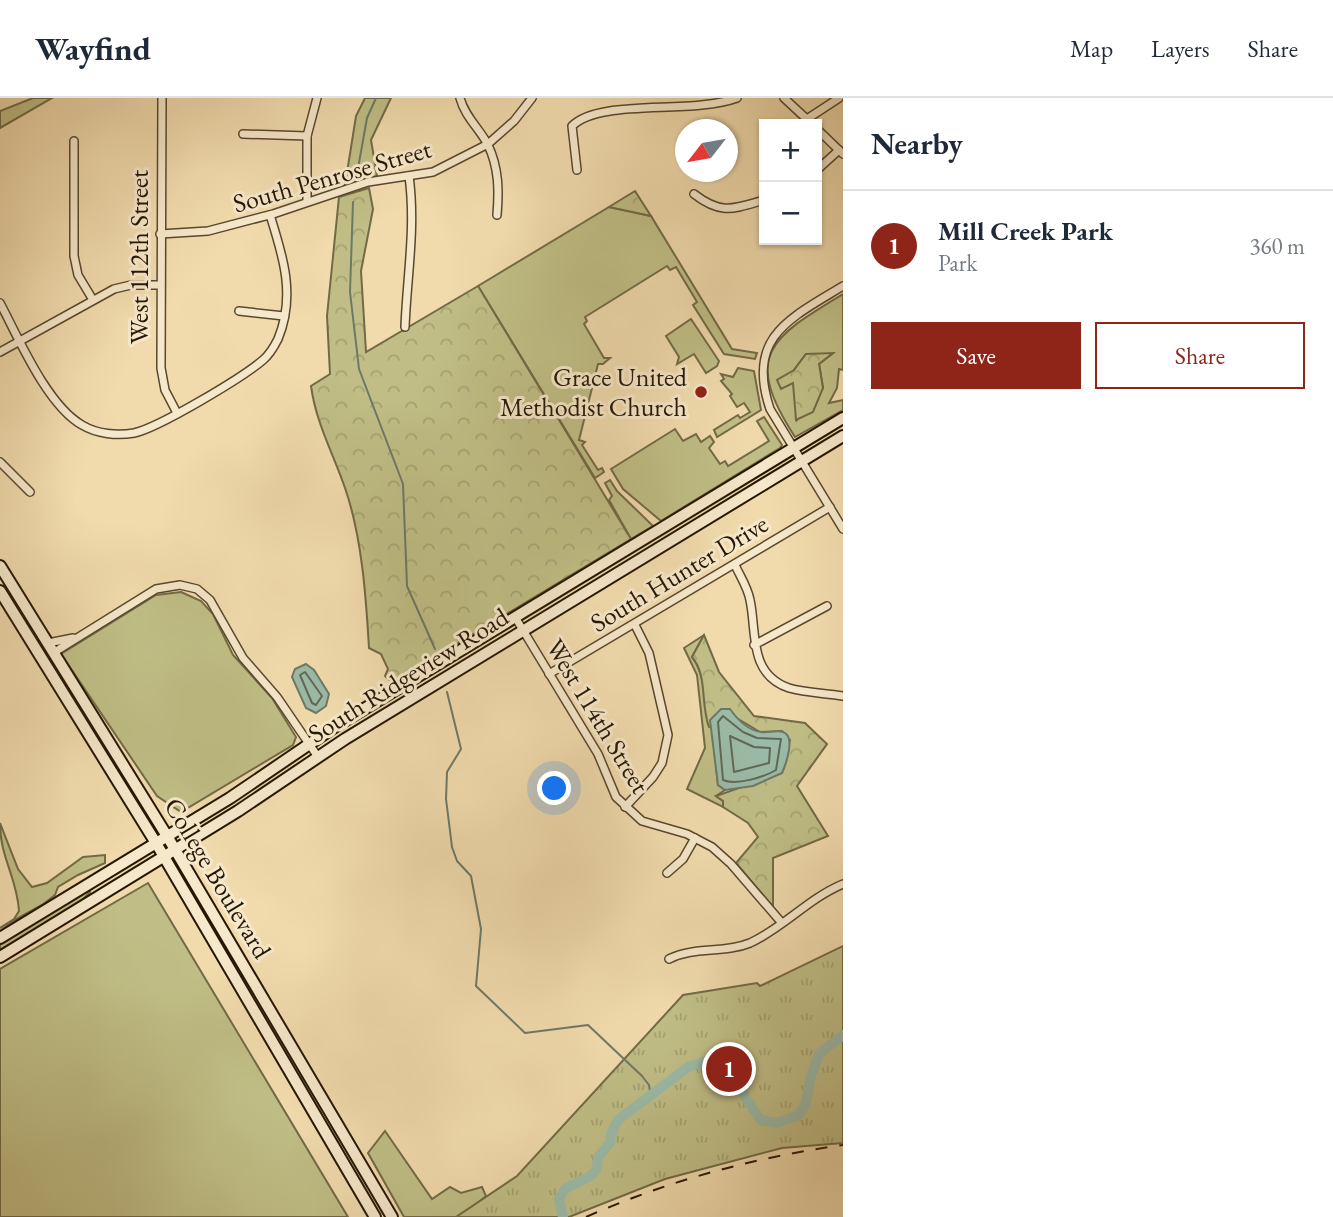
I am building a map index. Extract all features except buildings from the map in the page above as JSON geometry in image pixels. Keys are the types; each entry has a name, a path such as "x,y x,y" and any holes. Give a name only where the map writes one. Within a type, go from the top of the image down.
{"main road":[{"name":"South Ridgeview Road","path":"0,938 156,843 309,744 843,418"},
{"name":"South Ridgeview Road","path":"0,957 318,757 843,436"},
{"name":"College Boulevard","path":"0,566 175,849 392,1217"},
{"name":"College Boulevard","path":"0,592 164,856 375,1217"}],"street":[{"name":"West 112th Street","path":"162,98 161,376 177,413"},
{"path":"307,201 307,136 317,98"},
{"path":"460,98 471,121 488,144 496,167 499,187 497,215"},
{"name":"South Penrose Street","path":"160,234 208,231 270,215 368,182 433,172 488,144 514,121 532,98"},
{"path":"577,170 572,126 587,107 602,102 628,100 722,103 737,98"},
{"path":"784,98 806,119"},
{"path":"813,119 839,98"},
{"path":"243,134 307,136"},
{"path":"822,134 841,152 822,166"},
{"path":"74,141 75,265 93,300"},
{"path":"405,327 414,215 410,176"},
{"path":"694,194 721,210 759,201"},
{"path":"0,303 59,406 86,427 110,434 133,433 177,413 265,358 279,335 284,316 287,267 270,215"},
{"path":"0,352 93,300 131,285 160,285"},
{"path":"843,286 783,325 773,338 762,366 763,388 770,409 843,529"},
{"path":"239,311 284,316"},
{"path":"0,462 30,492"},
{"name":"South Hunter Drive","path":"549,674 830,507"},
{"path":"734,565 750,599 754,645 761,665 772,678 788,687 843,696"},
{"path":"40,657 164,586 180,585 204,593 216,608 243,658 277,696 318,757"},
{"path":"754,645 827,606"},
{"name":"West 114th Street","path":"515,617 598,754 617,797 625,807 642,821 695,838 712,847 731,864 782,922"},
{"path":"625,807 662,763 668,735 649,653 635,625"},
{"path":"667,873 683,859 695,838"},
{"path":"669,959 687,952 722,950 747,944 843,884"}],"green space":[{"path":"33,98 52,98 0,128 0,111"},
{"path":"365,98 391,98 371,140 377,176 345,185 356,116"},
{"path":"369,188 373,209 361,271 366,352 478,286 631,539 392,683 385,676 388,669 381,654 369,648 365,588 356,526 345,488 325,438 311,386 330,374 327,316 339,197"},
{"path":"635,191 651,216 609,207"},
{"path":"609,207 651,216 732,349 757,353 755,359 724,354 693,305 697,302 676,267 670,270 667,266 585,317 587,321 584,324 604,358 610,358 603,364 598,364 579,440 585,442 582,445 598,470 602,468 604,472 595,478 478,286"},
{"path":"843,294 843,370 839,369 837,388 829,403 843,400 843,410 795,437 770,386 768,367 772,351 782,337 818,309","holes":["806,354 832,354 819,364 823,388 797,420 794,370"]},
{"path":"691,319 719,361 717,366 706,373 694,354 677,364 679,357 666,336"},
{"path":"833,353 819,364 823,388 813,412 796,420 793,383 781,389 777,380 794,370 806,354"},
{"path":"738,368 754,371 761,410 717,437 714,430 738,415 740,418 750,412 744,403 737,407 730,396 732,394 721,381 724,379 721,374 733,377"},
{"path":"764,417 782,445 780,448 661,521 623,489 611,469 675,429 683,441 696,434 701,442 710,436 714,442 709,448 720,464 725,461 728,466 769,441 757,421"},
{"path":"610,480 617,491 653,526 631,539 609,500 612,496 605,483"},
{"path":"181,592 201,601 213,614 233,655 272,698 296,737 293,745 181,812 157,796 61,654 156,595"},
{"path":"704,635 692,657 700,672 709,726 712,727 718,785 725,790 716,796 723,801 723,807 687,789 705,748 697,675 684,648"},
{"path":"704,635 719,672 754,716 805,723 827,744 797,786 828,836 773,858 773,907 736,863 758,837 748,823 723,807 723,801 716,796 782,773 790,740 782,731 760,732 735,717 709,727 702,681 692,657"},
{"path":"0,823 18,869 32,887 47,883 83,857 105,855 105,863 58,887 55,895 42,905 0,928 14,919 19,911 3,847"},
{"path":"148,883 348,1217 0,1217 0,969"},
{"path":"88,890 90,892 76,907 0,953 0,943"},
{"path":"843,946 843,1143 782,1148 665,1179 569,1217 456,1217 517,1176 683,995 757,983 760,986"},
{"path":"385,1131 432,1199 450,1187 461,1193 482,1187 486,1196 461,1217 404,1217 368,1153"}],"water":[{"path":"306,664 314,670 329,694 326,706 316,713 306,708 292,677 295,669"},
{"path":"721,709 730,709 743,723 756,731 781,731 787,735 789,751 782,773 753,786 725,790 718,785 710,720"}],"waterway":[{"path":"357,174 367,118 376,98"},
{"path":"353,202 350,292 359,369 403,484 407,586 435,649"},
{"path":"447,692 461,749 447,772 446,799 452,847 457,861 471,876 481,929 476,986 525,1033 588,1025 642,1076 649,1085 651,1098"},
{"path":"563,1217 559,1199 565,1189 592,1175 597,1168 598,1157 610,1143 618,1120 688,1067 703,1062 722,1066 737,1075 746,1099 761,1120 777,1123 799,1115 806,1103 810,1079 819,1054 843,1035"}],"railway":[{"path":"586,1217 649,1192 712,1172 843,1145"}],"place":[{"name":"Grace United Methodist Church","path":"701,392"},
{"name":"Mill Creek Park","path":"729,1069"}]}
